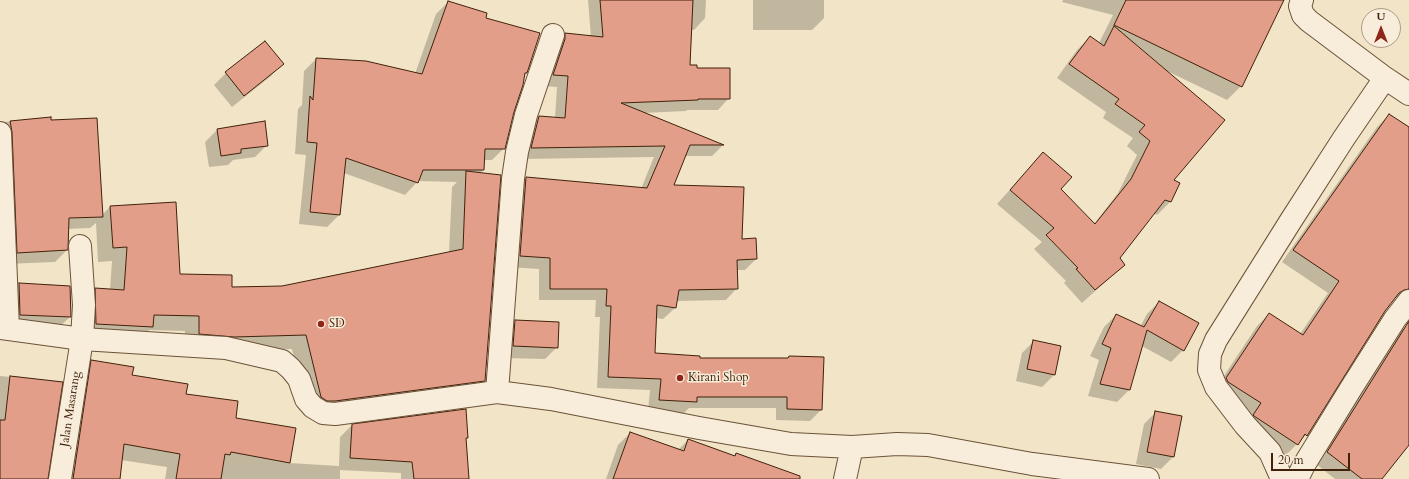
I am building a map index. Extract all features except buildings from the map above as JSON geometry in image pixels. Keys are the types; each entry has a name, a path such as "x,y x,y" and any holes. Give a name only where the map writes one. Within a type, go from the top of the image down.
{"street":[{"path":"1302,0 1300,6 1303,15 1309,21 1409,94"},
{"path":"497,392 513,179 517,152 526,115 553,35"},
{"path":"1386,78 1344,138 1290,222 1216,340 1210,354 1209,370 1216,387 1237,415 1270,452 1284,479 1304,465 1395,319 1409,301"},
{"path":"0,133 4,329 82,339 226,348 282,361 299,379 306,399 313,407 323,413 335,414 497,392 551,399 791,444 852,447 896,444 928,445 1032,464 1148,479"},
{"name":"Jalan Masarang","path":"60,479 82,339 84,304 80,246"},
{"path":"845,479 852,447"}],"place":[{"name":"SD","path":"321,324"},
{"name":"Kirani Shop","path":"680,378"}]}
